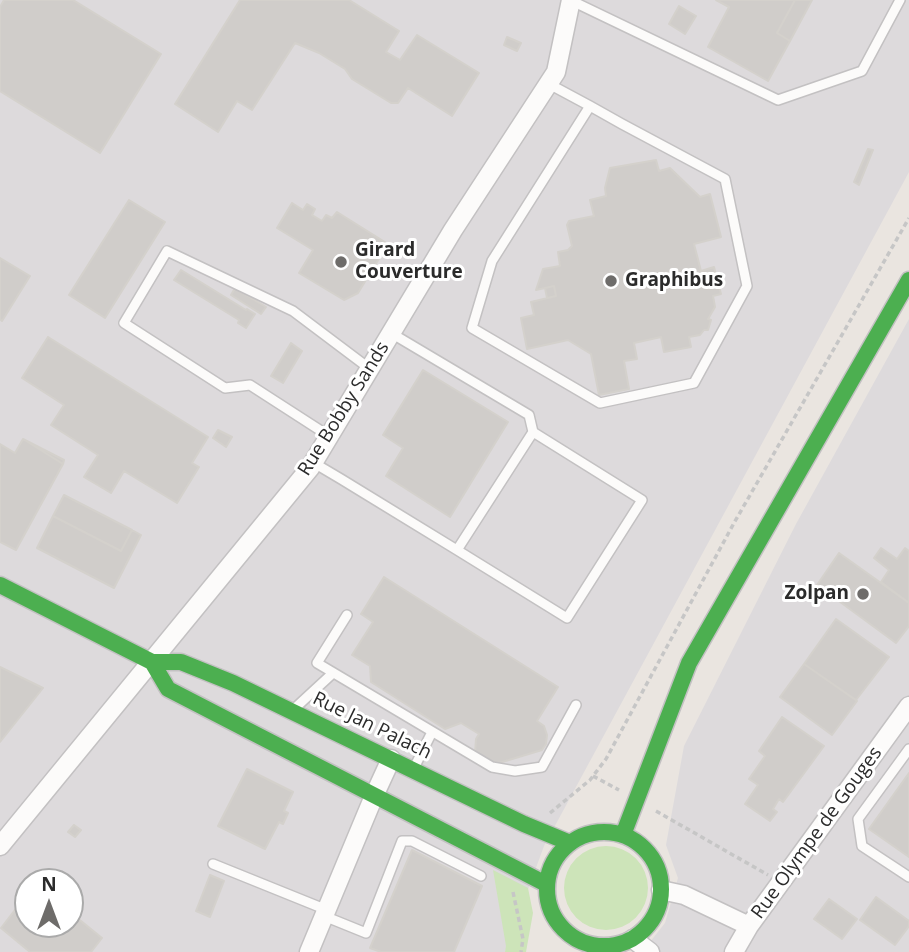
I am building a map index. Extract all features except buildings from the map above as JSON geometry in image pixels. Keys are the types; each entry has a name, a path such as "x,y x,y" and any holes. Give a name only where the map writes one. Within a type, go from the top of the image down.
{"street":[{"name":"Rue Bobby Sands","path":"0,846 314,463 453,230 556,72 572,0"},
{"path":"623,835 689,663 909,280"},
{"name":"Rue Jan Palach","path":"0,585 152,662 181,662 233,682 569,843"},
{"name":"Rue Jan Palach","path":"152,662 168,689 546,884"},
{"name":"Rue Olympe de Gouges","path":"734,952 749,926 909,706"},
{"path":"309,952 391,759"},
{"path":"612,832 623,835 643,848 651,857 657,867 661,890 659,905 645,930 633,939 614,946 572,946 551,912 546,884 554,861 569,843 590,834 612,832"},
{"name":"Rue Olympe de Gouges","path":"661,890 684,895 749,926"},
{"path":"633,939 650,952"}],"lane":[{"path":"572,0 778,100 862,71 900,0"},
{"path":"549,84 590,106 725,179 747,286 694,383 600,403 472,328 492,261 590,106"},
{"path":"330,436 250,385 225,388 124,323 167,251 293,311 370,369"},
{"path":"314,463 567,618 642,500 533,432 529,415 391,333"},
{"path":"457,550 533,432"},
{"path":"347,615 317,663 492,767 515,771 542,767 576,705"},
{"path":"292,711 334,673"},
{"path":"413,770 432,732"},
{"path":"909,749 858,819 862,846 909,877"},
{"path":"213,864 366,933 402,841 412,841 481,876"}],"path":[{"path":"534,828 593,776 621,735 758,480 909,218"},
{"path":"593,776 781,882"}],"shaded area":[{"path":"0,0 909,0 909,172 544,846 505,952 0,952"},
{"path":"909,319 909,952 636,952 650,942 665,923 678,878 666,845 684,746 796,524"}],"green space":[{"path":"598,846 614,846 630,853 641,864 648,880 645,904 636,918 614,930 598,930 582,923 571,912 564,896 564,880 571,864 582,853"},
{"path":"493,870 528,888 533,913 526,952 505,952"}],"traffic: fast":[{"path":"623,835 689,663 909,280"},
{"path":"0,585 152,662 181,662 233,683 524,824 570,843"},
{"path":"152,662 168,689 546,884"},
{"path":"604,832 626,836 645,848 657,867 661,889 657,911 645,930 626,942 604,946 582,942 563,930 551,911 547,889 551,867 563,848 582,836 604,832"}],"place":[{"name":"Girard Couverture","path":"341,262"},
{"name":"Graphibus","path":"611,281"},
{"name":"Zolpan","path":"863,594"}]}
